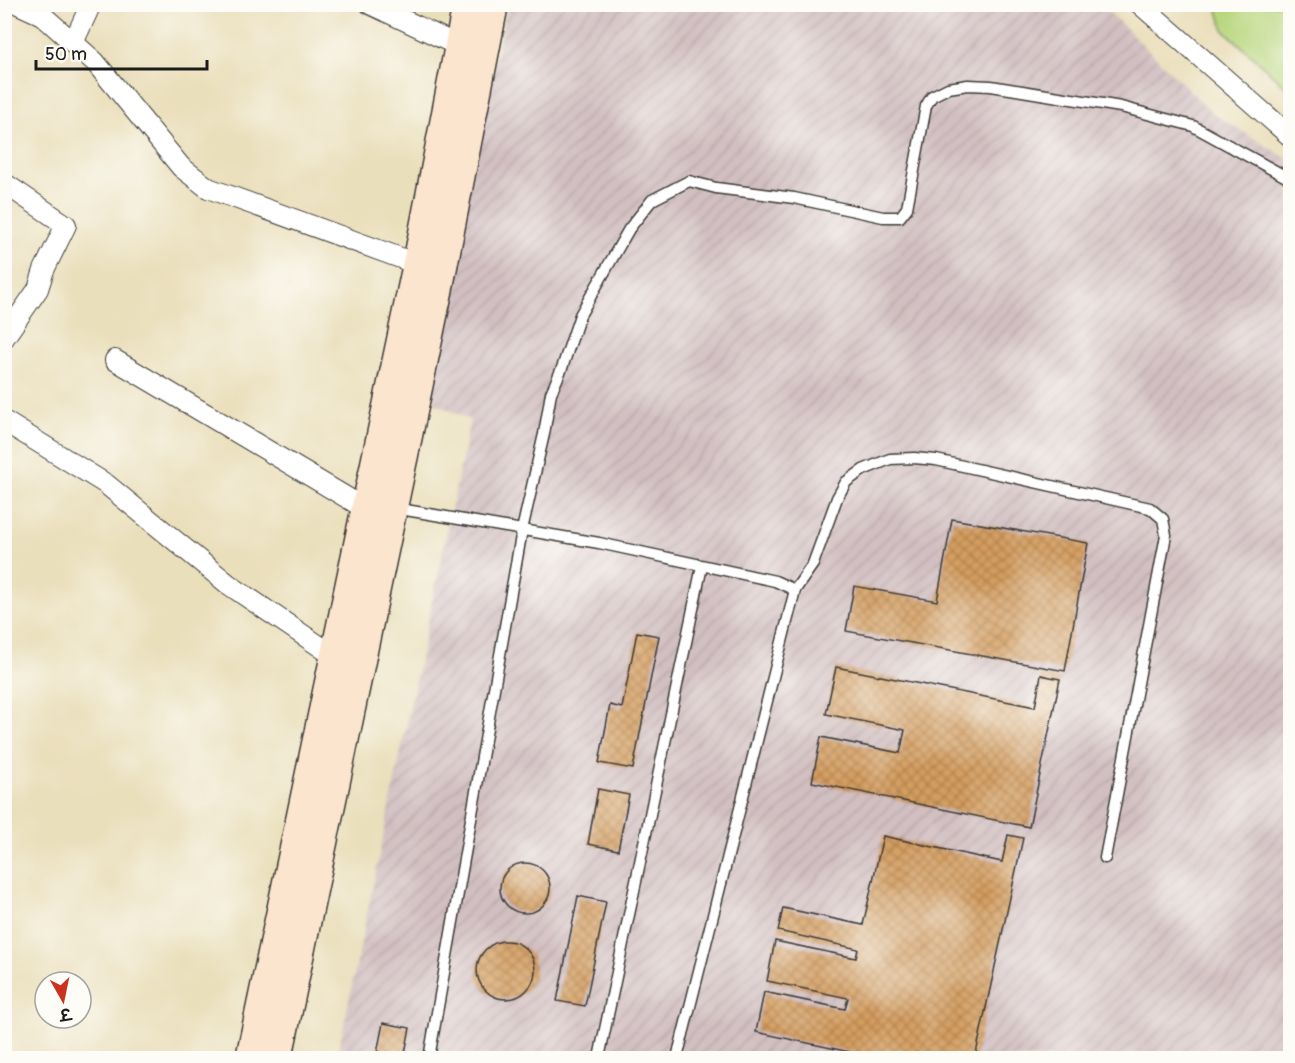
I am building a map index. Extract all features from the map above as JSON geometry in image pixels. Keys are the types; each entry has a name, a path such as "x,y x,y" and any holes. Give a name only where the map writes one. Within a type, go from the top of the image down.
{"main road":[{"path":"278,1059 359,666 417,264 467,4"},
{"path":"250,1059 334,656 380,508 438,292 494,4"}],"street":[{"path":"18,4 42,15 95,62 181,167 208,188 417,264"},
{"path":"73,43 92,4"},
{"path":"370,4 459,46"},
{"path":"1140,4 1290,136"},
{"path":"4,183 66,225 44,270 38,289 4,338"},
{"path":"115,360 380,508"},
{"path":"4,421 106,484 228,584 334,656"}],"lane":[{"path":"429,1059 522,530 551,393 580,315 629,229 652,200 689,181 716,188 794,198 883,217 900,217 907,208 926,106 932,96 948,88 968,85 991,86 1121,106 1193,126 1290,179"},
{"path":"677,1059 795,590 813,564 837,498 846,482 863,470 890,459 936,460 1150,508 1163,519 1166,535 1105,858"},
{"path":"380,508 599,543 775,581 795,590"},
{"path":"599,1059 702,566"}],"shaded area":[{"path":"507,5 1102,5 1215,115 1290,160 1290,1058 337,1058 470,420 425,398"}],"green space":[{"path":"1216,5 1290,5 1290,91 1224,30"}],"building":[{"path":"952,519 1088,543 1065,671 846,631 854,586 937,601"},
{"path":"637,632 659,636 633,769 599,763 610,705 622,708"},
{"path":"836,667 1035,707 1041,675 1060,679 1029,827 812,782 821,737 900,753 905,730 826,714"},
{"path":"598,789 629,795 618,850 588,844"},
{"path":"1008,835 1023,838 975,1058 878,1058 756,1032 764,992 845,1009 848,998 767,981 775,941 856,958 858,949 778,931 783,908 863,925 883,836 1002,862"},
{"path":"520,863 530,863 543,870 550,883 550,893 543,906 530,913 520,913 511,909 504,902 500,893 500,883 504,874 511,867"},
{"path":"578,896 606,902 585,1006 557,1001"},
{"path":"506,941 517,943 530,954 535,970 533,981 522,994 506,999 495,997 482,986 477,970 479,959 490,946"},
{"path":"383,1023 410,1028 404,1058 376,1058"},
{"path":"530,1054 547,1057 530,1058"}]}
